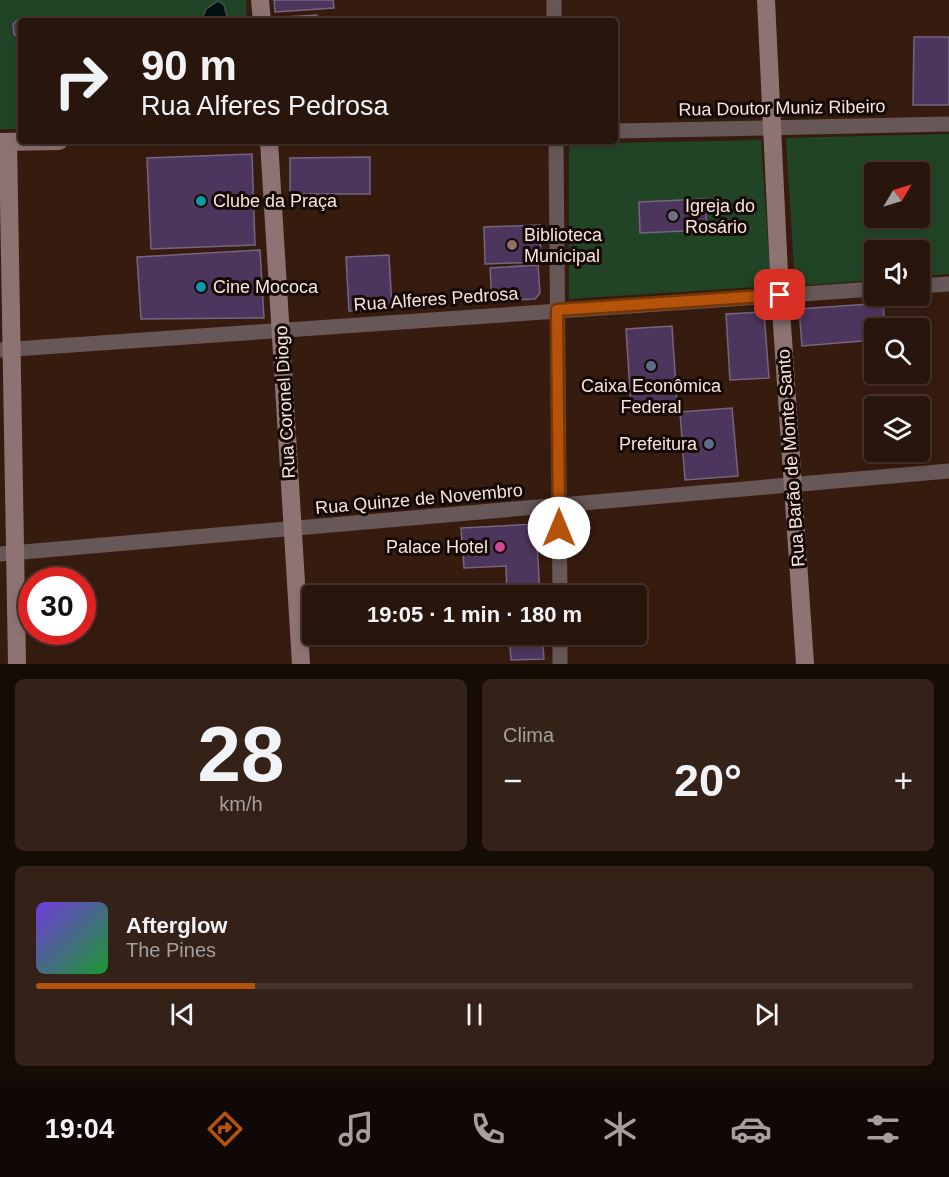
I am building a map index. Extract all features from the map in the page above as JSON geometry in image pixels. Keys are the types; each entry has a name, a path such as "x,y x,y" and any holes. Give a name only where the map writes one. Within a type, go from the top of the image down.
{"main road":[{"path":"260,0 262,18"},
{"name":"Rua Barão de Monte Santo","path":"766,0 780,295 806,664"},
{"path":"4,142 7,553 16,664"},
{"name":"Rua Coronel Diogo","path":"269,144 301,664"}],"street":[{"path":"554,0 554,18"},
{"name":"Rua Doutor Muniz Ribeiro","path":"618,131 949,124"},
{"path":"556,144 560,585"},
{"path":"930,285 949,284"},
{"name":"Rua Alferes Pedrosa","path":"6,349 864,290"},
{"name":"Rua Quinze de Novembro","path":"7,553 293,530 949,471"},
{"path":"560,645 560,664"}],"green space":[{"path":"0,0 246,0 247,18 18,18 18,129 0,129"},
{"path":"949,134 949,274 930,275 930,240 864,240 864,281 795,286 786,138"},
{"path":"761,140 771,286 569,299 569,144"}],"shaded area":[{"path":"218,1 224,5 227,18 202,18 206,9"}],"building":[{"path":"274,0 333,0 334,8 275,12"},
{"path":"317,15 318,18 285,18"},
{"path":"18,20 18,36 14,34 13,24"},
{"path":"914,37 949,37 949,105 913,105"},
{"name":"Clube da Praça","path":"252,154 255,245 151,249 147,158"},
{"path":"370,157 370,194 290,194 290,158"},
{"name":"Igreja do Rosário","path":"705,199 707,230 640,233 639,202"},
{"name":"Biblioteca Municipal","path":"540,225 541,262 485,264 484,227"},
{"name":"Cine Mococa","path":"260,250 264,318 141,319 137,257"},
{"path":"389,255 392,309 349,311 346,257"},
{"path":"538,265 540,293 535,299 492,301 490,268"},
{"path":"864,304 883,306 884,318 864,318 864,341 802,346 799,309"},
{"path":"764,312 769,378 730,380 726,314"},
{"name":"Caixa Econômica Federal","path":"672,326 677,403 631,406 626,329"},
{"name":"Prefeitura","path":"732,408 738,476 685,480 680,412"},
{"name":"Palace Hotel","path":"536,524 539,585 507,585 506,566 464,568 461,528"},
{"path":"510,645 543,645 544,659 511,660"}],"place":[{"name":"Clube da Praça","path":"201,201"},
{"name":"Igreja do Rosário","path":"673,216"},
{"name":"Biblioteca Municipal","path":"512,245"},
{"name":"Cine Mococa","path":"201,287"},
{"name":"Caixa Econômica Federal","path":"651,366"},
{"name":"Prefeitura","path":"709,444"},
{"name":"Palace Hotel","path":"500,547"}],"route":[{"path":"559,528 557,310 780,295"}]}
